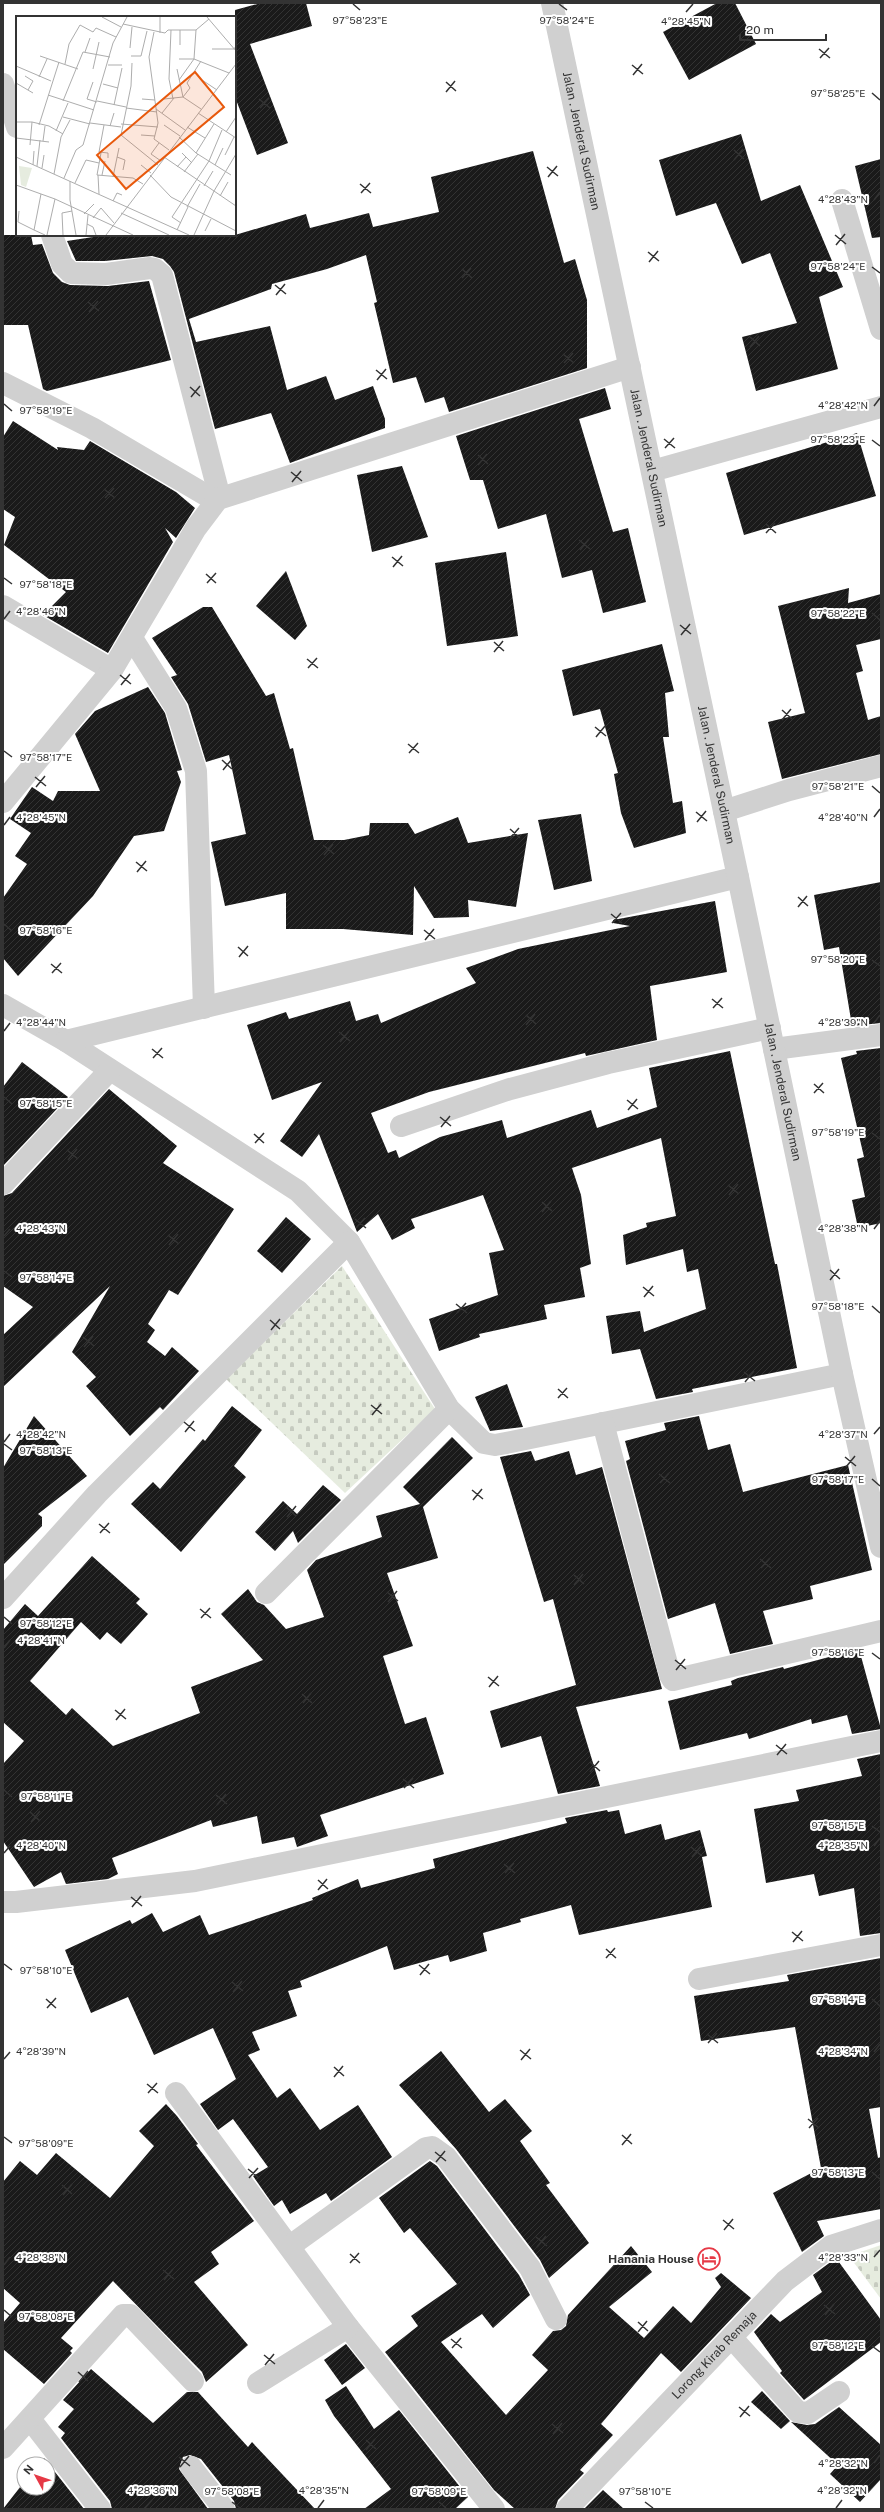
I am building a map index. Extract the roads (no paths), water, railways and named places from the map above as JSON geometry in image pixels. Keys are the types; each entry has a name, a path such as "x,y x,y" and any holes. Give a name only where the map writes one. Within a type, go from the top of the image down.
{"street":[{"name":"Jalan . Jenderal Sudirman","path":"552,3 842,1374 880,1534"},
{"path":"3,84 16,124"},
{"path":"842,200 881,329"},
{"path":"52,236 62,264 71,273 106,274 156,268 162,275 218,499"},
{"path":"3,802 112,670 196,528 218,499 630,367"},
{"path":"3,383 92,428 218,499"},
{"path":"652,471 881,406"},
{"path":"3,606 112,670"},
{"path":"132,638 176,708 196,771 204,1008"},
{"path":"724,811 789,790 881,766"},
{"path":"66,1041 738,877"},
{"path":"3,1005 66,1041 298,1191 349,1242 449,1409 484,1443 495,1445 842,1374"},
{"path":"401,1126 518,1087 644,1054 770,1028"},
{"path":"774,1049 881,1035"},
{"path":"3,1184 110,1070"},
{"path":"3,1598 97,1494 349,1242"},
{"path":"266,1593 449,1409"},
{"path":"603,1423 670,1675 673,1680 881,1631"},
{"path":"3,1902 16,1902 195,1881 881,1741"},
{"path":"699,1979 881,1945"},
{"path":"176,2093 348,2326 494,2509"},
{"path":"290,2246 426,2148 432,2147 446,2157 530,2268 556,2319"},
{"name":"Lorong Kirab Remaja","path":"567,2509 732,2338 784,2281 831,2246 881,2230"},
{"path":"3,2448 119,2318 126,2314 130,2315 193,2381"},
{"path":"258,2383 348,2326"},
{"path":"732,2338 798,2412 808,2413 839,2392"},
{"path":"30,2419 100,2509"},
{"path":"192,2467 224,2509"}],"place":[{"name":"Hanania House","path":"709,2259"}]}
